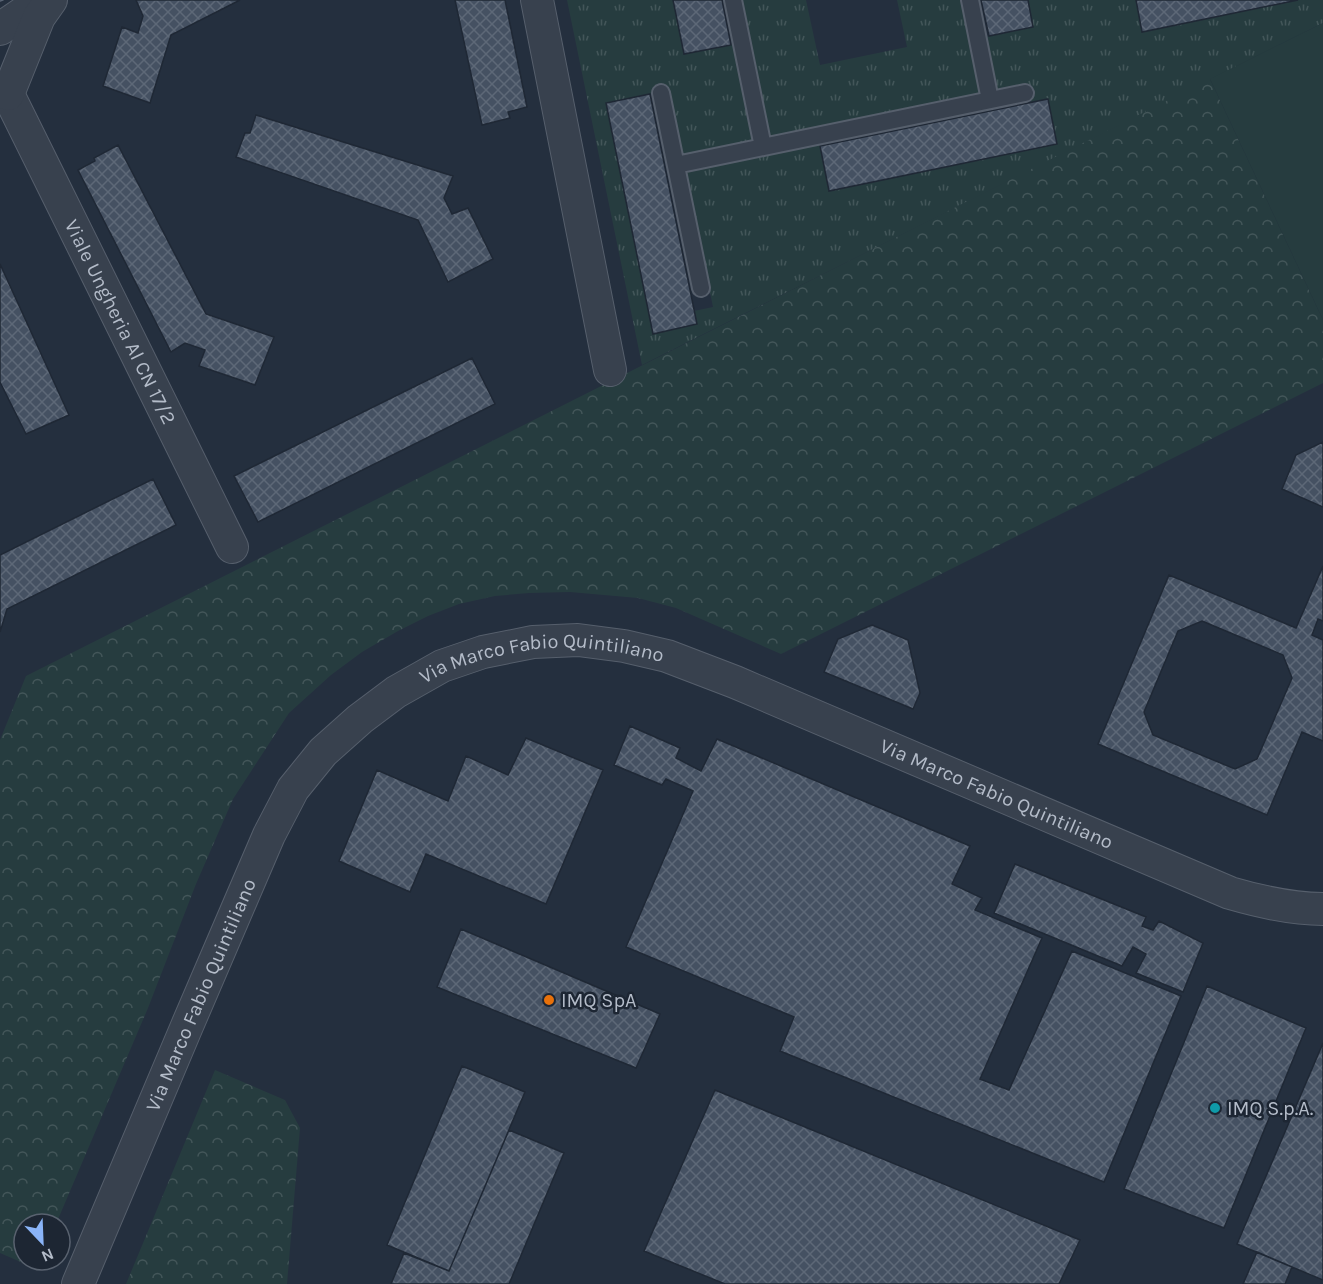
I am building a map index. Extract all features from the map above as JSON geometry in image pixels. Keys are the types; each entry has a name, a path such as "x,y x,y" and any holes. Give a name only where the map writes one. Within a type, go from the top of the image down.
{"street":[{"path":"0,29 42,0"},
{"path":"4,93 39,17 51,0"},
{"path":"537,0 610,370"},
{"name":"Viale Ungheria Al CN 17/2","path":"4,93 232,547"},
{"name":"Via Marco Fabio Quintiliano","path":"78,1284 191,1015 265,846 293,789 323,752 360,719 396,692 442,666 483,652 533,642 578,640 624,646 667,656 746,687 1230,893 1262,902 1304,909 1323,909"}],"lane":[{"path":"733,0 764,147"},
{"path":"970,0 990,100"},
{"path":"662,93 701,288"},
{"path":"676,165 1024,93"}],"green space":[{"path":"567,0 673,0 685,54 736,43 756,140 682,156 669,90 606,104 653,334 697,324 694,311 713,307 685,168 819,140 830,191 1057,144 1048,99 1031,102 1027,84 995,91 984,37 1033,27 1028,0 1136,0 1142,31 1298,0 1323,0 1323,23 642,365"},
{"path":"740,0 806,0 820,65 907,47 897,0 964,0 983,94 768,138"},
{"path":"1323,23 1323,320 1210,79"},
{"path":"1210,79 1323,320 1323,383 781,654 676,608 638,598 570,592 495,596 459,604 428,616 362,652 331,675 289,713 233,799 196,884 148,1008 61,1212 12,1212 12,1258 0,1253 0,740 26,676"},
{"path":"215,1070 285,1100 300,1128 287,1284 126,1284"}],"building":[{"path":"136,0 240,0 171,35 150,103 103,86 122,27 138,33 143,16"},
{"path":"455,0 505,0 527,107 508,112 510,118 482,125"},
{"path":"673,0 722,0 731,45 684,54"},
{"path":"981,0 1028,0 1033,27 989,36"},
{"path":"1136,0 1298,0 1142,32"},
{"path":"650,94 697,324 653,334 606,103"},
{"path":"1048,99 1057,144 829,191 820,146"},
{"path":"256,115 453,176 444,198 452,214 468,208 493,259 448,282 418,220 236,157 245,133 250,133"},
{"path":"118,145 206,314 274,337 255,385 199,366 205,350 185,343 171,352 78,170"},
{"path":"0,264 69,415 26,434 0,382"},
{"path":"472,358 495,404 258,522 234,476"},
{"path":"1323,442 1323,507 1282,489 1296,455"},
{"path":"153,479 176,525 7,609 0,632 0,555"},
{"path":"1323,566 1323,621 1318,619 1312,635 1323,640 1323,741 1302,732 1267,815 1098,744 1169,575 1296,628","holes":["1202,621 1283,655 1292,678 1257,759 1235,769 1153,735 1144,712 1178,631"]},
{"path":"872,625 908,640 920,693 913,709 824,672 838,639"},
{"name":"IMQ SpA","path":"630,726 680,748 676,758 701,771 717,739 970,846 952,884 982,898 975,910 1042,938 980,1079 1009,1090 1072,951 1181,996 1104,1182 780,1051 794,1017 626,947 693,791 666,779 662,785 614,765"},
{"path":"526,738 603,770 546,904 426,854 410,892 339,861 377,770 448,801 466,756 508,775"},
{"path":"1015,864 1146,917 1142,926 1153,930 1159,921 1203,943 1183,992 1136,973 1146,954 1133,947 1122,966 994,913"},
{"name":"IMQ SpA","path":"461,929 660,1014 636,1068 437,987"},
{"name":"IMQ S.p.A.","path":"1207,986 1306,1028 1224,1228 1124,1189"},
{"path":"1323,1043 1323,1280 1237,1244"},
{"path":"462,1066 525,1092 449,1271 387,1245"},
{"path":"715,1090 1080,1240 1059,1284 725,1284 644,1251"},
{"path":"509,1130 564,1153 509,1284 391,1284 404,1253 449,1271"},
{"path":"1257,1252 1292,1267 1285,1284 1243,1284"}],"place":[{"name":"IMQ SpA","path":"549,1000"},
{"name":"IMQ S.p.A.","path":"1215,1108"}]}
